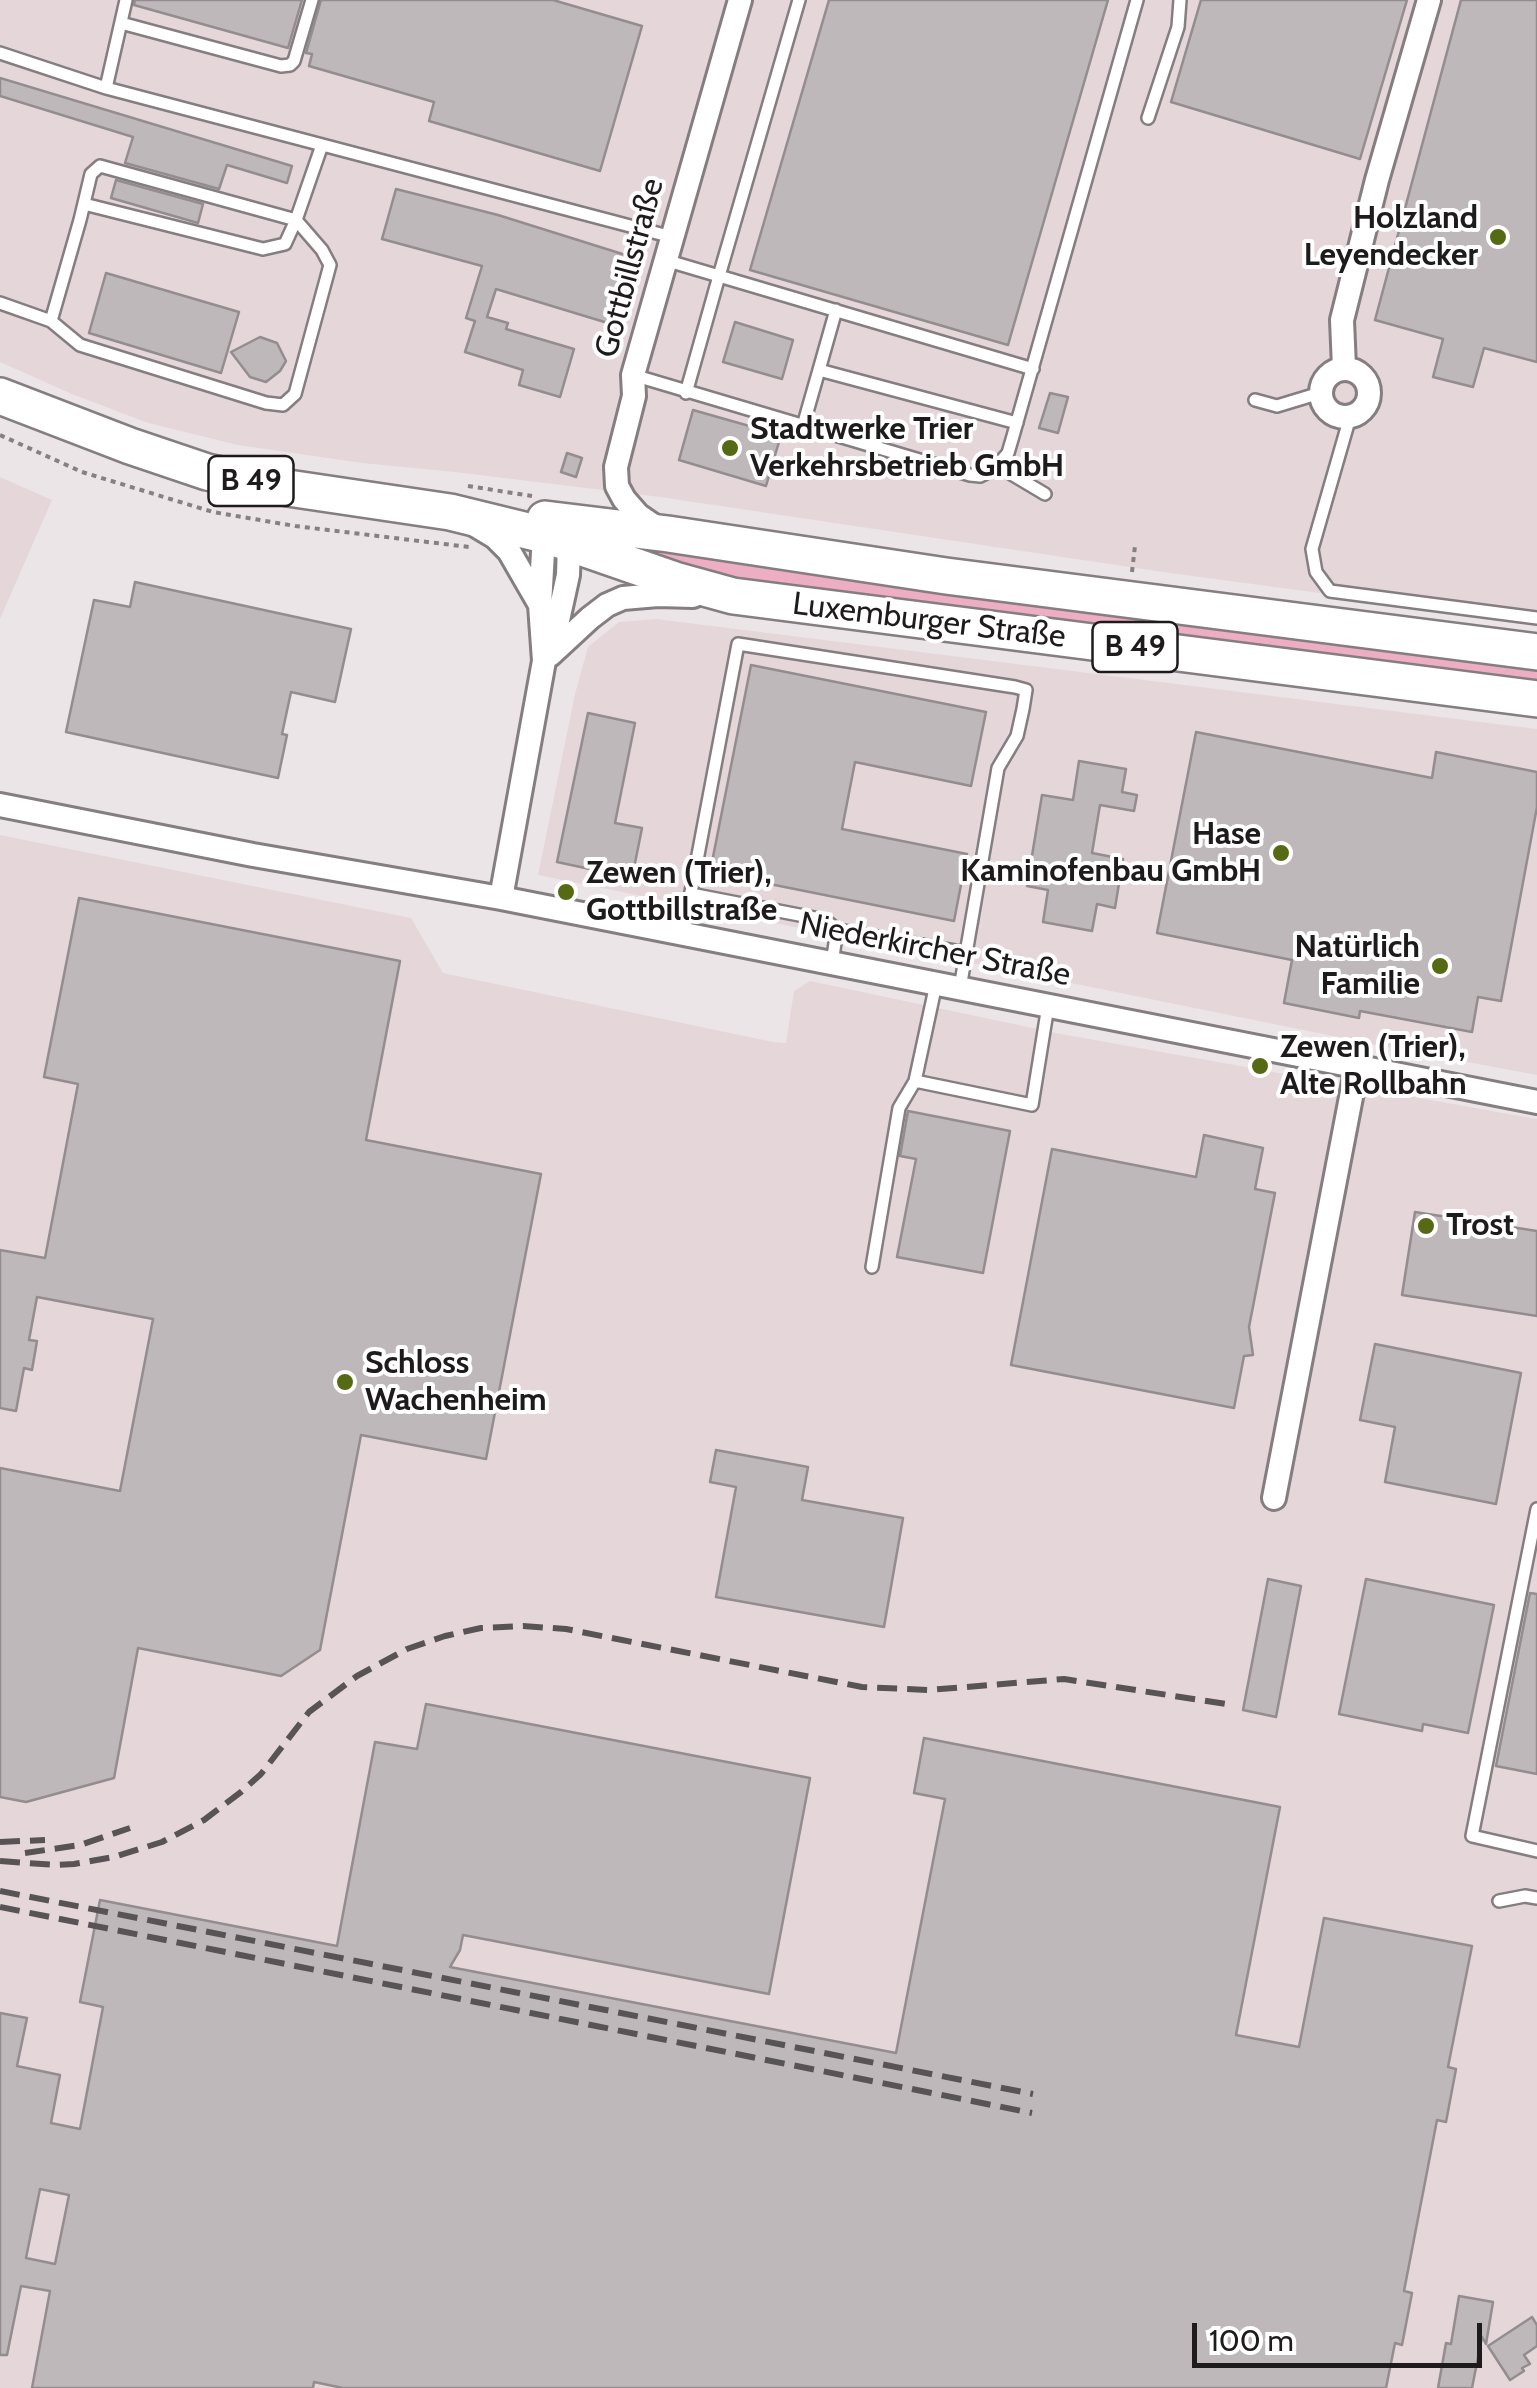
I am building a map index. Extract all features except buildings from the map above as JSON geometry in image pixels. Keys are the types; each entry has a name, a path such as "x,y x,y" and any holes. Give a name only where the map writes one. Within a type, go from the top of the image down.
{"main road":[{"name":"Luxemburger Straße","path":"0,396 208,472 288,488 459,500 555,524 668,534 946,576 1537,652"},
{"name":"Luxemburger Straße","path":"555,524 675,580 733,596 1537,699"}],"street":[{"name":"Gottbillstraße","path":"668,534 633,511 624,499 617,486 618,456 634,396 633,376 740,0"},
{"path":"1344,368 1342,320 1377,180 1430,0"},
{"path":"1344,368 1358,372 1370,391 1361,412 1350,418 1329,412 1320,393 1332,372 1344,368"},
{"path":"459,500 503,544 540,604"},
{"path":"544,661 542,557 555,524"},
{"path":"501,898 544,661 555,634 568,575 555,524"},
{"path":"544,661 590,618 622,598 733,596"},
{"name":"Niederkircher Straße","path":"0,805 253,856 501,898 1537,1102"},
{"path":"1274,1498 1357,1066"}],"lane":[{"path":"106,88 126,0"},
{"path":"121,24 281,66 290,65 300,45 312,0"},
{"path":"686,392 799,0"},
{"path":"633,376 970,475 980,476 998,466 1008,453 1017,423 1137,0"},
{"path":"1148,118 1178,27 1180,0"},
{"path":"0,53 106,88 322,145 668,249 718,276 1032,368"},
{"path":"84,204 263,249 284,244 322,145"},
{"path":"0,303 52,321 80,345 283,405 295,394 330,265 296,220 100,166 91,174 52,321"},
{"path":"802,426 836,310"},
{"path":"819,370 1017,423"},
{"path":"1254,400 1276,406 1320,393"},
{"path":"1350,418 1312,548 1316,572 1330,591 1537,618"},
{"path":"998,466 1045,494"},
{"path":"683,934 738,644 1015,687 1026,690 1023,709 1016,736 998,768 960,988"},
{"path":"691,894 818,917 837,930 966,953"},
{"path":"832,963 837,930"},
{"path":"872,1267 899,1108 915,1082 936,984"},
{"path":"915,1082 1032,1105 1048,1006"},
{"path":"1537,1509 1472,1836 1537,1851"},
{"path":"1499,1900 1537,1898"}],"path":[{"path":"0,434 82,472 213,512 473,548"},
{"path":"459,500 555,524"},
{"path":"1132,577 1135,546"}],"shaded area":[{"path":"0,0 1537,0 1537,622 1170,573 660,497 238,445 148,423 72,394 0,362"},
{"path":"0,477 52,500 0,619"},
{"path":"617,547 1537,663 1537,685 759,587"},
{"path":"656,619 1537,729 1537,1075 538,875 588,647 619,622"},
{"path":"0,835 411,918 443,973 773,1042 786,1043 794,991 810,981 1061,1034 1537,1119 1537,2388 0,2388"}],"railway":[{"path":"0,1861 74,1864 162,1842 204,1820 241,1792 261,1774 309,1712 357,1676 407,1649 481,1628 566,1629 862,1687 929,1690 1064,1679 1226,1704"},
{"path":"25,1853 80,1845 130,1828"},
{"path":"0,1842 45,1840"},
{"path":"0,1891 1033,2094"},
{"path":"0,1907 1032,2113"}],"place":[{"name":"Holzland Leyendecker","path":"1498,237"},
{"name":"Stadtwerke Trier Verkehrsbetrieb GmbH","path":"730,448"},
{"name":"Hase Kaminofenbau GmbH","path":"1281,853"},
{"name":"Zewen (Trier), Gottbillstraße","path":"566,892"},
{"name":"Natürlich Familie","path":"1440,966"},
{"name":"Zewen (Trier), Alte Rollbahn","path":"1260,1066"},
{"name":"Trost","path":"1426,1226"},
{"name":"Schloss Wachenheim","path":"345,1382"}]}
